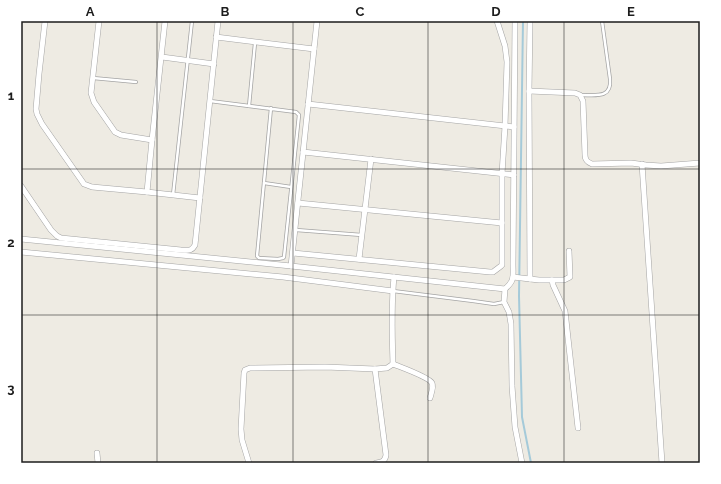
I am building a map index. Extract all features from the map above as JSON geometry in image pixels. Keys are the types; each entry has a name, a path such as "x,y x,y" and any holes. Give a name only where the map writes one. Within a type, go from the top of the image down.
{"street":[{"path":"45,21 39,74 36,109 37,114 42,124 84,184 92,187 200,198"},
{"path":"99,21 91,93 94,102 115,132 121,135 152,140"},
{"path":"147,192 165,21"},
{"path":"21,239 180,252 193,249 195,245 218,21"},
{"path":"291,266 317,21"},
{"path":"293,253 493,272 502,265 502,174 507,62 505,46 497,21"},
{"path":"515,21 513,264 515,277 512,283 505,289 504,302 509,312 512,324 513,406 515,427 522,463"},
{"path":"528,279 530,21"},
{"path":"216,37 314,49"},
{"path":"162,57 214,64"},
{"path":"529,91 575,93 580,95 583,101 586,161 592,164 631,162 661,166 700,163"},
{"path":"308,104 514,127"},
{"path":"303,152 514,175"},
{"path":"359,259 371,159"},
{"path":"642,164 662,463"},
{"path":"21,186 51,230 61,238 291,266 505,289"},
{"path":"298,203 502,223"},
{"path":"515,277 539,280 564,280 570,277 569,251"},
{"path":"21,252 283,277 393,291"},
{"path":"393,364 392,328 394,277"},
{"path":"552,280 564,311 578,428"},
{"path":"248,463 241,430 244,373 247,369 325,367 375,369 387,368 393,364"},
{"path":"393,364 430,380 433,385 430,398"},
{"path":"375,369 386,456 383,462 376,463"},
{"path":"97,453 98,463"}],"lane":[{"path":"173,195 192,21"},
{"path":"580,95 601,95 608,92 610,88 611,83 602,21"},
{"path":"249,106 255,42"},
{"path":"93,78 136,82"},
{"path":"210,101 272,108 296,112 299,115 284,257 280,259 258,258 257,256 272,108"},
{"path":"264,183 291,187"},
{"path":"295,230 362,236"},
{"path":"393,291 494,304 504,302"}],"waterway":[{"path":"523,21 519,296 522,417 531,463"}]}
